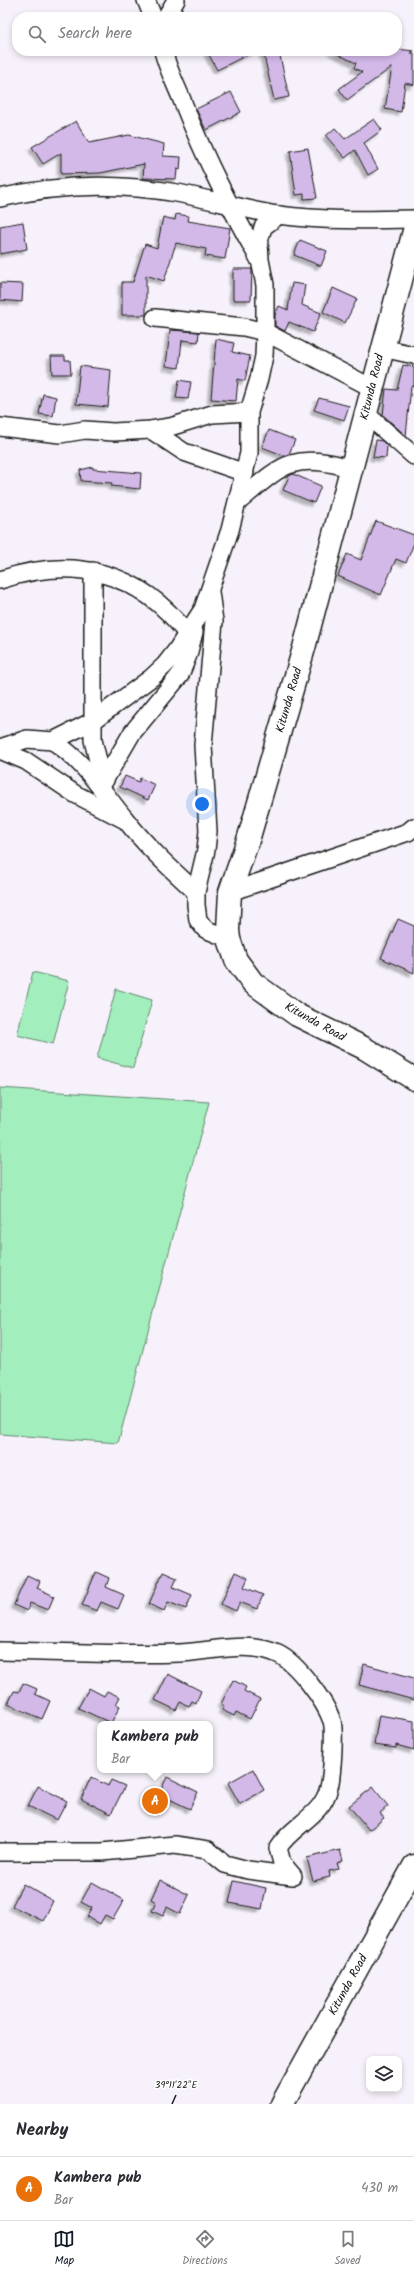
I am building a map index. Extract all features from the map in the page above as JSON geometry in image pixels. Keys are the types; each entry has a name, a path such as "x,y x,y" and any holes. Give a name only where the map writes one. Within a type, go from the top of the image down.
{"street":[{"path":"146,0 151,12"},
{"path":"169,12 175,0"},
{"path":"164,56 167,67 199,145 228,205 260,260"},
{"path":"0,198 70,187 128,187 177,193 279,215 329,220 414,220"},
{"path":"53,741 93,721 151,678 176,651 196,620 210,590 245,473 249,452 249,412 259,380 266,332 265,285 260,260 259,242 263,227 279,215"},
{"name":"Kitunda Road","path":"414,231 410,259 382,348 353,469 282,724 230,892 229,939 236,960 253,983 298,1015 364,1048 414,1079"},
{"path":"155,318 244,327 266,332 372,388"},
{"path":"382,348 414,355"},
{"path":"0,427 60,434 85,430 150,430 170,427 212,414 249,412"},
{"path":"366,414 414,456"},
{"path":"150,430 184,452 245,473"},
{"path":"237,503 280,468 296,462 314,460 353,469"},
{"path":"0,580 50,570 93,571 137,587 165,609 187,634"},
{"path":"93,571 93,721 96,756 103,783"},
{"path":"210,590 214,621 203,745 208,831 206,850 196,892 198,920 205,929 229,939"},
{"path":"103,783 132,733 180,675 188,654 196,620"},
{"path":"0,749 27,739 53,741 71,753 103,783 125,820 196,892"},
{"path":"0,749 26,761 75,794 125,820"},
{"path":"230,892 254,883 277,878 328,857 408,832 414,827"},
{"path":"0,1651 178,1653 250,1648 278,1654 303,1675 317,1693 332,1722 332,1748 329,1788 319,1810 285,1836 278,1848 282,1863 293,1876 248,1870 225,1864 208,1850 175,1845 102,1852 0,1852"},
{"name":"Kitunda Road","path":"282,2104 414,1866"}],"green space":[{"path":"33,972 69,981 53,1044 17,1035"},
{"path":"116,989 152,1000 133,1068 97,1058"},
{"path":"0,1088 209,1102 118,1443 0,1434"}],"building":[{"path":"402,50 414,51 411,53 414,53 414,85 405,83 401,112 385,109 392,67 347,100 339,89 362,72 354,68 356,63 341,56 402,56"},
{"path":"210,56 245,56 217,70"},
{"path":"264,56 280,56 289,97 274,100"},
{"path":"231,92 241,112 206,130 196,109"},
{"path":"374,119 382,130 364,143 378,169 368,175 355,150 345,158 326,136 335,128 345,139"},
{"path":"76,121 89,143 129,135 164,144 163,156 181,157 180,170 177,169 176,179 143,178 144,164 100,173 61,174 61,153 43,164 32,147"},
{"path":"308,148 317,198 304,199 304,194 296,195 290,151"},
{"path":"176,214 189,216 188,221 230,228 225,259 205,256 206,249 176,243 164,281 146,275 146,315 122,315 122,282 133,282 145,244 157,248 163,217 175,220"},
{"path":"23,222 27,249 0,254 0,226"},
{"path":"300,240 327,251 321,266 294,255"},
{"path":"233,269 252,269 251,300 233,300"},
{"path":"0,283 23,284 22,302 0,300"},
{"path":"292,283 305,285 302,305 321,313 313,332 289,322 285,331 275,326 275,315 279,306 288,310"},
{"path":"333,288 357,299 345,323 323,312"},
{"path":"170,330 199,332 198,342 182,340 179,368 166,366"},
{"path":"216,339 234,343 232,352 250,356 245,381 238,379 236,401 211,399"},
{"path":"51,356 65,356 65,360 70,360 71,374 52,374"},
{"path":"403,365 414,367 414,387 411,386 406,436 383,415 386,389 397,390"},
{"path":"80,366 111,370 108,407 76,404"},
{"path":"179,380 191,382 188,399 176,398"},
{"path":"43,394 56,397 53,416 39,414"},
{"path":"319,398 349,406 344,420 314,410"},
{"path":"269,430 295,440 289,454 285,456 262,447"},
{"path":"376,440 382,441 387,446 386,458 373,457"},
{"path":"93,467 93,469 141,473 140,489 111,486 112,483 81,481 80,470"},
{"path":"293,474 321,486 314,503 283,490 289,476"},
{"path":"376,521 414,535 414,543 406,563 396,559 381,595 338,576 347,554 361,560"},
{"path":"125,776 139,782 140,778 155,785 148,800 120,787"},
{"path":"398,919 414,926 414,973 381,958"},
{"path":"96,1572 109,1578 106,1587 124,1595 118,1609 101,1602 97,1611 82,1605"},
{"path":"163,1572 177,1578 173,1587 192,1595 186,1609 168,1602 164,1611 149,1604"},
{"path":"235,1572 248,1578 244,1587 263,1595 257,1609 240,1602 236,1611 221,1604"},
{"path":"27,1575 40,1581 37,1588 54,1596 48,1610 30,1603 27,1611 14,1605"},
{"path":"364,1664 414,1678 414,1700 359,1685"},
{"path":"168,1674 201,1691 196,1703 192,1701 189,1706 180,1702 176,1710 155,1700"},
{"path":"233,1680 246,1687 244,1691 260,1699 250,1719 236,1712 234,1716 222,1710 224,1706 221,1704"},
{"path":"23,1683 37,1689 35,1694 50,1701 42,1719 8,1704 14,1691 19,1692"},
{"path":"89,1688 104,1696 107,1691 120,1697 116,1704 120,1706 112,1721 107,1721 78,1708"},
{"path":"379,1715 414,1721 414,1750 396,1745 396,1748 374,1745"},
{"path":"253,1769 264,1790 240,1804 228,1783"},
{"path":"91,1777 108,1786 111,1780 125,1786 111,1814 81,1799"},
{"path":"167,1777 198,1792 190,1809 159,1794"},
{"path":"38,1786 67,1801 57,1820 28,1806"},
{"path":"373,1787 388,1806 380,1813 384,1818 369,1830 349,1806"},
{"path":"340,1850 343,1861 337,1863 339,1869 329,1871 330,1877 313,1881 307,1858"},
{"path":"160,1880 189,1895 180,1914 167,1907 163,1916 152,1911 156,1902 151,1899"},
{"path":"234,1881 266,1888 262,1909 229,1903"},
{"path":"92,1882 124,1900 113,1919 105,1915 100,1924 87,1916 92,1908 81,1902"},
{"path":"23,1884 53,1901 43,1921 12,1906"}],"place":[{"name":"Kambera pub","path":"155,1801"}]}
